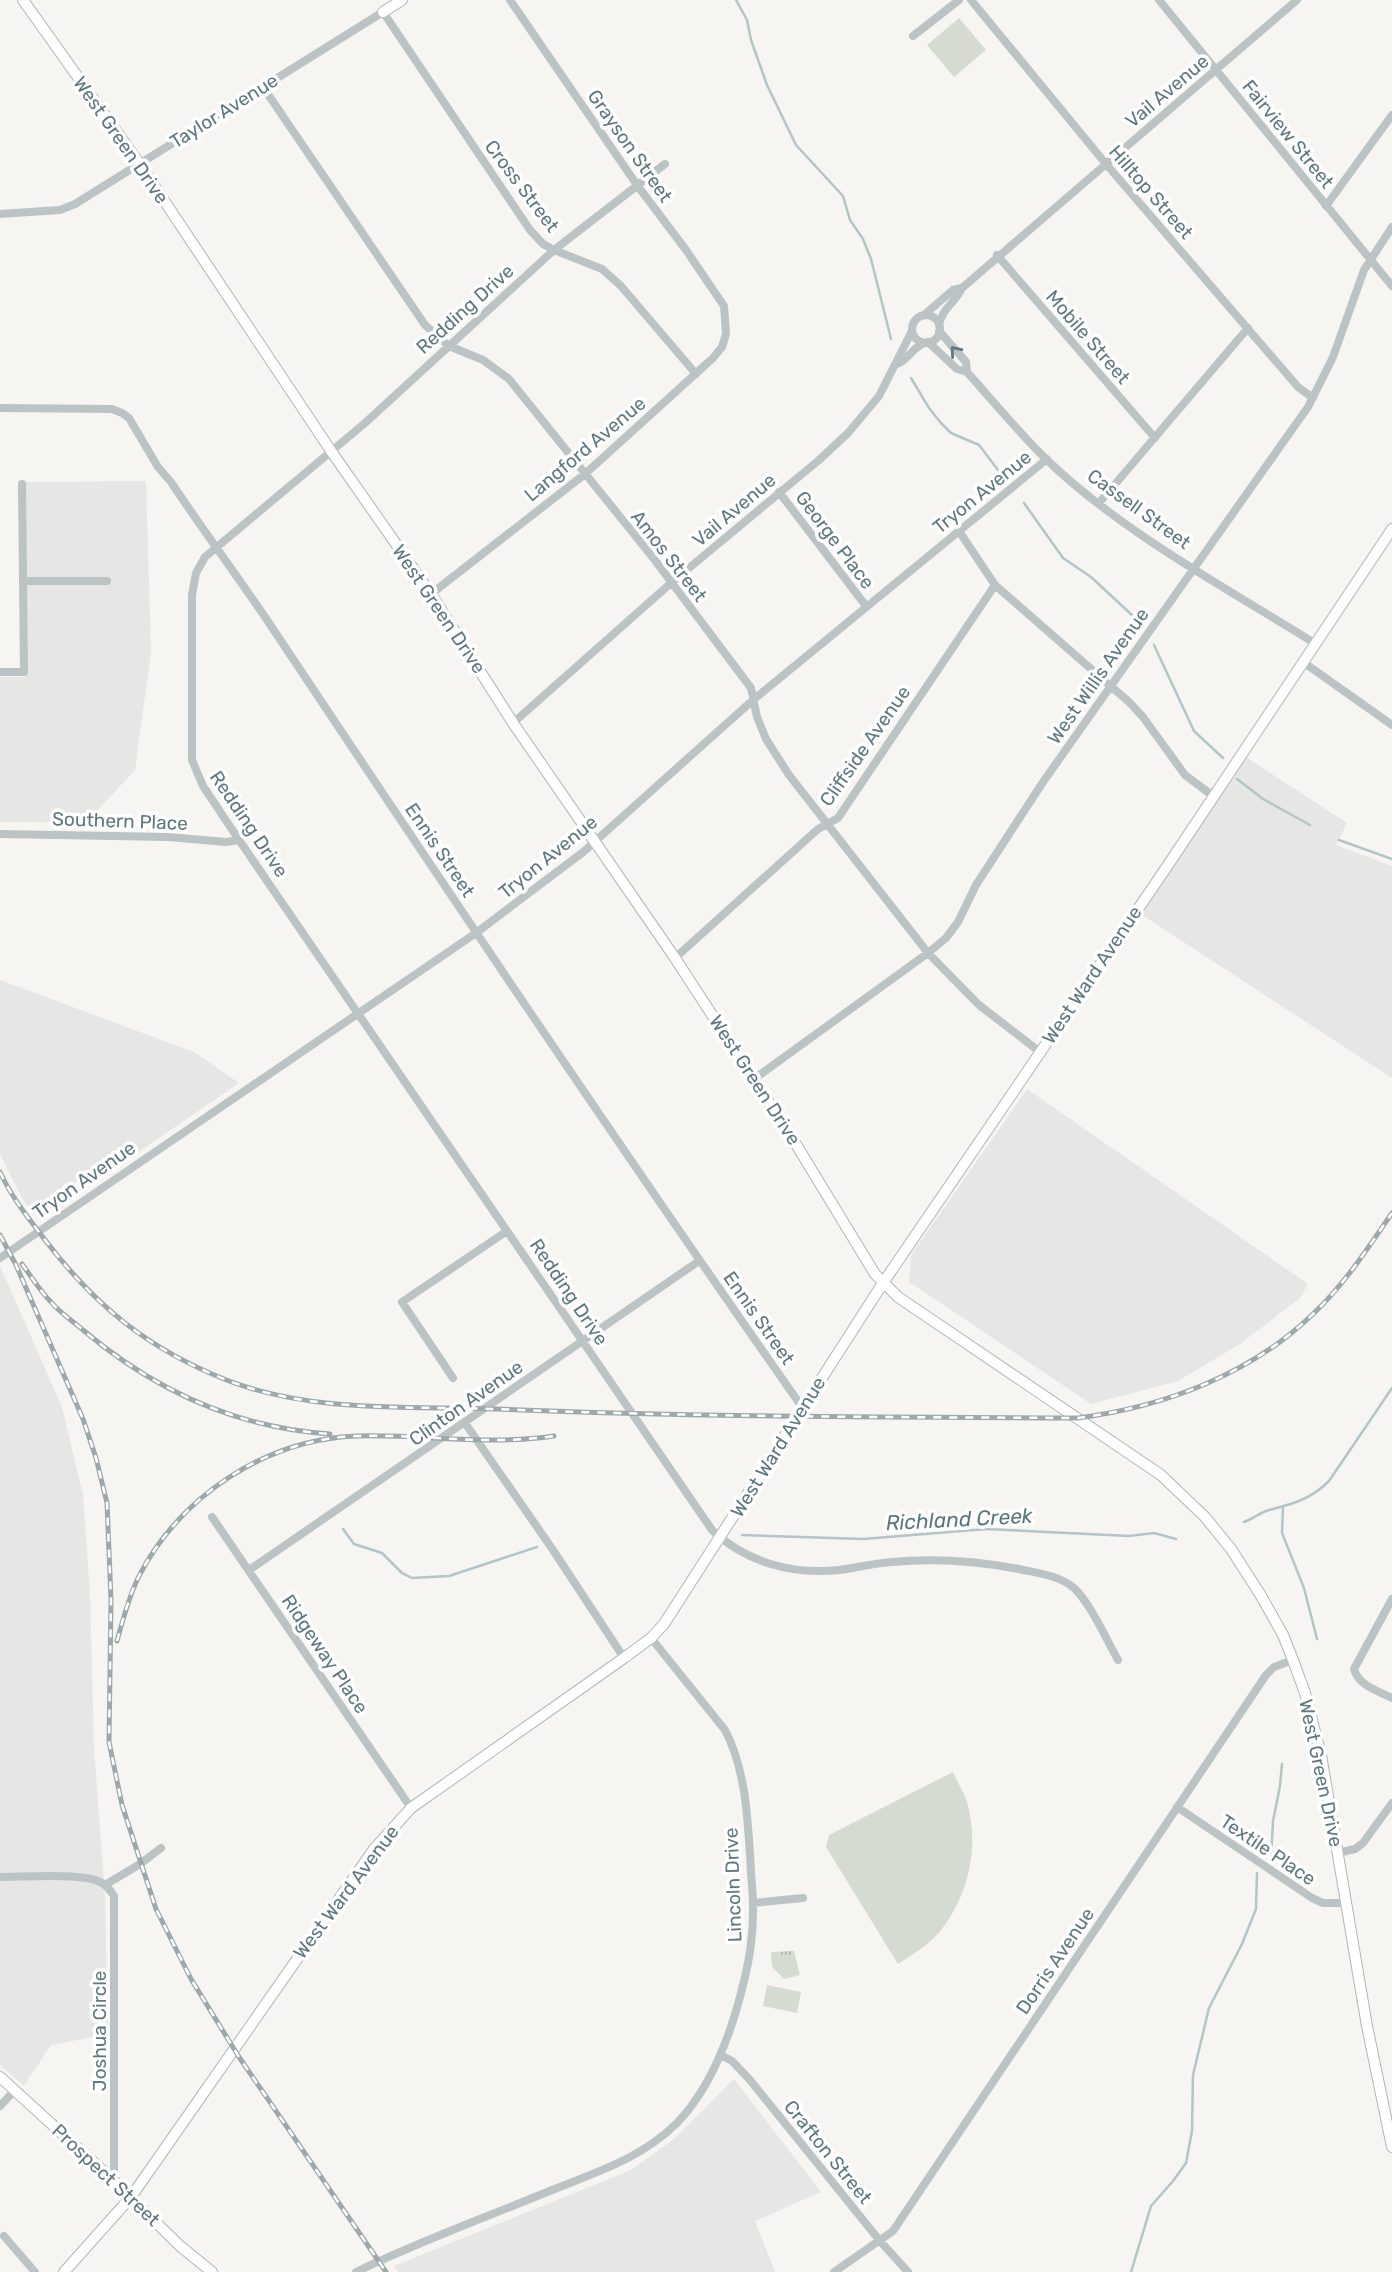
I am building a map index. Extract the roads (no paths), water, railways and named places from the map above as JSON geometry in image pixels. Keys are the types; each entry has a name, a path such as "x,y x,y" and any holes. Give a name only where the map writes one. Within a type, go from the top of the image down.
{"main road":[{"name":"West Green Drive","path":"23,0 139,163 331,451 431,594 513,723 675,958 875,1274 898,1297 1161,1475 1202,1515 1231,1549 1283,1636 1305,1693 1321,1755 1367,2026 1392,2147"},
{"name":"Taylor Avenue","path":"383,12 402,0"},
{"name":"West Ward Avenue","path":"64,2272 131,2197 368,1857 411,1808 624,1658 651,1638 664,1624 883,1283 1392,529"},
{"name":"Prospect Street","path":"0,2077 114,2181 180,2246 212,2272"}],"street":[{"name":"Grayson Street","path":"510,0 724,308"},
{"path":"913,36 959,0"},
{"name":"Hilltop Street","path":"971,0 1106,164 1298,387 1314,398"},
{"name":"Fairview Street","path":"1159,0 1392,286"},
{"name":"Vail Avenue","path":"939,328 944,309 997,255 1297,0"},
{"name":"Taylor Avenue","path":"0,214 60,210 89,197 139,163 383,12"},
{"name":"Cross Street","path":"383,12 530,230 543,244 554,250 602,268 621,286 696,374"},
{"name":"Amos Street","path":"262,87 425,325 449,346 483,360 509,379 671,583 751,688 766,739 789,775 928,953 979,1005 1040,1052"},
{"path":"1326,206 1392,115"},
{"name":"Redding Drive","path":"665,164 554,250 331,451 205,557 193,583 190,748 197,775 239,840 720,1538"},
{"name":"West Willis Avenue","path":"754,1079 928,953 946,938 958,922 992,859 1314,398 1333,356 1364,270 1392,227"},
{"name":"Mobile Street","path":"997,255 1155,439"},
{"name":"Vail Avenue","path":"924,315 953,290 962,288"},
{"name":"Langford Avenue","path":"431,594 584,474 696,374 722,347 726,334 724,308"},
{"path":"924,315 933,317 939,328 936,338 926,343 916,339 912,331 915,319 924,315"},
{"name":"Cassell Street","path":"939,328 966,362 967,372"},
{"path":"1099,503 1248,328"},
{"name":"Vail Avenue","path":"513,723 671,583 848,433 878,396 912,331"},
{"name":"Vail Avenue","path":"897,364 904,361 914,348 926,343"},
{"name":"Cassell Street","path":"926,343 957,369 967,372 1047,459 1099,503 1194,568 1315,644"},
{"name":"Ennis Street","path":"0,408 100,408 122,412 135,427 158,467 266,619 699,1261 802,1407"},
{"name":"Tryon Avenue","path":"0,1258 477,933 595,841 753,700 1047,459"},
{"path":"0,672 24,672 22,484"},
{"name":"George Place","path":"779,492 866,606"},
{"path":"959,531 995,585 1143,717 1185,775 1213,796"},
{"path":"23,581 107,581"},
{"name":"Cliffside Avenue","path":"675,958 827,824 838,818 995,585"},
{"path":"1303,662 1392,725"},
{"name":"Southern Place","path":"0,834 168,837 226,842 239,840"},
{"path":"453,1378 402,1302 508,1230"},
{"name":"Clinton Avenue","path":"250,1570 699,1261"},
{"path":"464,1423 624,1658"},
{"name":"Ridgeway Place","path":"212,1517 411,1808"},
{"path":"720,1538 738,1550 777,1568 814,1572 890,1562 943,1559 995,1565 1058,1579 1073,1588 1084,1601 1118,1661"},
{"path":"1392,1600 1354,1670 1362,1683 1392,1699"},
{"name":"Lincoln Drive","path":"356,2272 637,2155 677,2123 697,2098 721,2055 751,1958 754,1903 739,1764 725,1730 651,1638"},
{"name":"Dorris Avenue","path":"834,2272 880,2241 906,2213 1266,1675 1275,1667 1293,1660"},
{"name":"Textile Place","path":"1338,1853 1356,1849 1363,1843 1392,1803"},
{"name":"Textile Place","path":"1177,1807 1312,1898 1323,1903 1347,1903"},
{"path":"0,1877 62,1877 96,1880 105,1885 141,1864 161,1848"},
{"name":"Joshua Circle","path":"105,1885 114,1896 115,1907 114,2181"},
{"path":"754,1903 803,1898"},
{"name":"Crafton Street","path":"721,2055 732,2061 750,2080 908,2272"},
{"path":"0,2106 15,2091"},
{"path":"4,2236 35,2272"}],"waterway":[{"path":"736,0 747,20 767,85 796,145 843,196 850,220 863,239 871,259 891,339"},
{"path":"911,378 941,423 951,433 979,445 998,470"},
{"path":"1024,503 1063,558 1091,577 1133,616"},
{"path":"1154,645 1194,731 1223,758"},
{"path":"1237,779 1263,799 1310,825"},
{"path":"1339,840 1392,859"},
{"name":"Richland Creek","path":"1244,1522 1266,1511 1301,1500 1329,1481 1392,1388"},
{"path":"1283,1507 1282,1533 1304,1588 1317,1639"},
{"name":"Richland Creek","path":"343,1529 354,1544 382,1553 402,1573 412,1578 449,1576 537,1547"},
{"name":"Richland Creek","path":"742,1535 863,1539 987,1529 1129,1536 1154,1533 1176,1539"},
{"path":"1271,1860 1273,1821 1282,1764"},
{"path":"1131,2272 1151,2206 1186,2163 1192,2131 1193,2075 1209,2008 1242,1944 1256,1909 1257,1873"}],"railway":[{"path":"0,1172 25,1213 62,1261 102,1304 148,1339 173,1355 229,1381 294,1398 361,1406 860,1417 1078,1418 1110,1413 1142,1406 1204,1385 1233,1371 1288,1336 1335,1291 1392,1213"},
{"path":"0,1235 16,1265 83,1419 107,1503 111,1599 109,1742 122,1805 156,1909 191,1979 239,2057 386,2272"},
{"path":"22,1264 62,1313 138,1371 168,1388 198,1402 262,1424 330,1434"},
{"path":"117,1641 139,1576 178,1520 230,1477 260,1460 291,1448 357,1436 480,1440 554,1436"}]}
